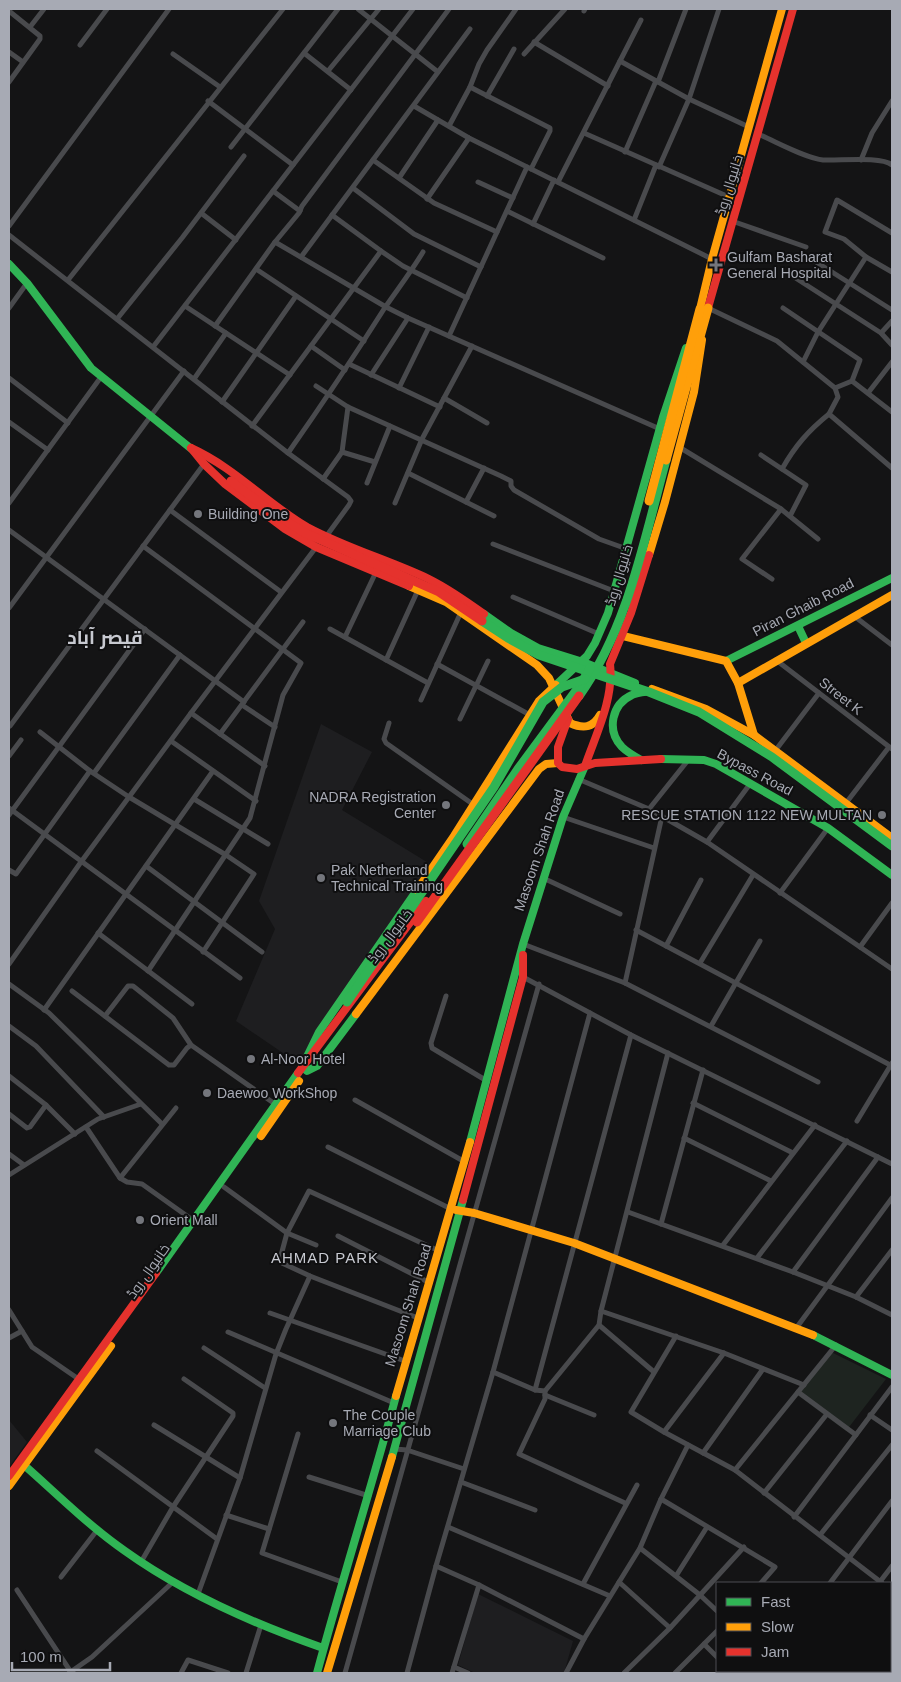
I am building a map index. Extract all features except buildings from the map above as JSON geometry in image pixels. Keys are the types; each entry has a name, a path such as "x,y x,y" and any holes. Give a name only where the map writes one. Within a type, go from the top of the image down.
{"main road":[{"name":"خانیوال روڈ","path":"9,1476 82,1382 224,1187 305,1069 417,922 583,690 617,629 628,600 704,309 712,259 782,9"},
{"name":"خانیوال روڈ","path":"9,1486 275,1104 305,1069 321,1042 426,901 580,684 606,639 626,587 704,309 758,134 793,9"},
{"path":"9,264 27,284 85,361 150,416 274,514 316,540 439,592 524,647 556,661 699,712 725,726 793,772 892,846"},
{"name":"خانیوال روڈ","path":"305,1069 319,1032 427,875 530,715 539,702 581,662 592,648 609,610 671,390 704,309"},
{"path":"190,448 225,484 268,518 295,536 316,547 446,602 537,665 547,673 570,723 586,728 597,722 609,695 610,664 629,619 665,502 694,392 704,309"},
{"path":"190,448 218,461 282,509 326,537 431,580 467,601 522,640 555,655 581,662 706,709 754,735 892,838"},
{"name":"Piran Ghaib Road","path":"726,661 892,578"},
{"path":"738,683 892,595"},
{"path":"609,610 619,600 624,600 629,604 629,619"},
{"path":"798,626 806,643"},
{"path":"623,636 726,661 738,683 754,735"},
{"path":"321,1042 494,787 544,702 555,691 575,681 588,679 619,682"},
{"path":"641,760 620,744 612,726 613,716 617,708 631,695 655,690"},
{"name":"Masoom Shah Road","path":"317,1673 369,1496 405,1361 439,1251 456,1210 465,1162 542,878 563,817 584,766 600,716"},
{"path":"305,1069 317,1066 539,769 546,764 558,763 558,747 568,719"},
{"name":"Bypass Road","path":"558,763 562,767 570,769 595,763 689,758 716,764 828,828 892,875"},
{"name":"Masoom Shah Road","path":"328,1673 396,1445 456,1210 524,977 523,944"},
{"path":"456,1210 474,1212 615,1258 797,1327 836,1345 892,1375"},
{"path":"385,1438 396,1445"},
{"path":"24,1465 98,1529 141,1562 174,1582 261,1626 323,1648"},
{"path":"341,1587 352,1594"}],"street":[{"path":"30,28 44,9"},
{"path":"80,45 107,9"},
{"path":"9,226 169,9"},
{"path":"68,280 208,101 283,9"},
{"path":"231,147 338,9"},
{"path":"358,9 438,72"},
{"path":"328,71 379,9"},
{"path":"153,347 413,9"},
{"path":"214,326 449,9"},
{"path":"449,126 487,50 516,9"},
{"path":"524,54 565,9"},
{"path":"626,152 686,9"},
{"path":"634,220 689,99 719,9"},
{"path":"9,11 39,34 40,39 9,82"},
{"path":"533,224 584,133 641,20"},
{"path":"301,257 470,29"},
{"path":"534,42 608,86"},
{"path":"487,96 514,49"},
{"path":"9,52 23,62"},
{"path":"304,53 351,90"},
{"path":"173,54 220,87"},
{"path":"620,61 689,99 749,127"},
{"path":"449,336 513,198 550,131 550,128 470,87"},
{"path":"208,101 293,165"},
{"path":"861,160 872,133 892,101"},
{"path":"414,106 468,138 712,259"},
{"path":"399,178 438,120"},
{"path":"584,133 729,197"},
{"path":"758,134 824,160 861,160 890,164 892,156"},
{"path":"427,199 468,138"},
{"path":"117,319 244,156"},
{"path":"373,160 427,199 497,232"},
{"path":"478,182 513,198"},
{"path":"353,188 414,234 481,267"},
{"path":"273,191 300,211"},
{"path":"892,233 836,200 825,232 844,239 866,257 892,272"},
{"path":"507,212 602,258"},
{"path":"201,213 236,240"},
{"path":"332,215 381,251 412,270 467,298"},
{"path":"732,221 806,247"},
{"path":"9,235 252,426 351,501 326,537 281,592 191,713 81,862 9,964"},
{"path":"275,242 408,318 660,429"},
{"path":"252,426 381,251"},
{"path":"288,453 329,395 423,252"},
{"path":"803,362 818,332 866,257"},
{"path":"813,260 892,310"},
{"path":"256,269 364,341"},
{"path":"794,277 881,333 892,345"},
{"path":"9,308 27,284"},
{"path":"222,402 296,296"},
{"path":"185,306 290,375"},
{"path":"783,308 860,360 852,381 835,388"},
{"path":"704,309 777,341 835,388 838,397 829,414 810,430 793,449 782,469"},
{"path":"371,375 408,318"},
{"path":"881,333 892,321"},
{"path":"399,388 429,328"},
{"path":"194,379 226,333"},
{"path":"311,346 347,367 371,375 440,407"},
{"path":"396,502 422,439 472,346"},
{"path":"868,393 892,362"},
{"path":"9,608 184,371"},
{"path":"9,503 102,377"},
{"path":"9,378 68,423"},
{"path":"852,381 892,412"},
{"path":"316,386 348,407 511,481 511,486 514,490 599,539 627,549"},
{"path":"444,398 487,423"},
{"path":"323,479 342,452 348,407"},
{"path":"829,414 892,468"},
{"path":"10,424 48,450"},
{"path":"367,483 390,426"},
{"path":"679,447 781,509 818,539"},
{"path":"342,452 375,462"},
{"path":"761,455 806,485 790,516"},
{"path":"10,726 204,464"},
{"path":"466,502 484,468"},
{"path":"408,473 494,516"},
{"path":"772,579 742,559 781,509"},
{"path":"170,510 281,592"},
{"path":"9,530 275,727"},
{"path":"493,544 614,591"},
{"path":"143,546 301,663 283,695 250,818 148,971"},
{"path":"345,637 376,572"},
{"path":"386,660 418,590"},
{"path":"513,597 599,634"},
{"path":"421,700 461,612"},
{"path":"854,615 892,645"},
{"path":"220,734 303,622"},
{"path":"144,629 10,811 240,978"},
{"path":"330,629 428,683"},
{"path":"9,870 16,874 180,655"},
{"path":"460,719 488,660"},
{"name":"Street K","path":"776,660 891,748"},
{"path":"437,664 530,715"},
{"path":"776,750 819,693"},
{"path":"191,713 265,766"},
{"path":"389,723 384,739 386,743 474,804"},
{"path":"40,732 92,772 129,797 254,874 203,952"},
{"path":"9,756 21,740"},
{"path":"171,741 256,801"},
{"path":"846,803 891,748"},
{"path":"649,809 689,758"},
{"path":"44,1010 213,771"},
{"path":"578,779 649,809 707,842 892,969"},
{"path":"707,842 750,784"},
{"path":"194,799 268,844"},
{"path":"625,982 662,816"},
{"path":"563,817 654,848"},
{"path":"780,893 828,828"},
{"path":"146,866 262,952"},
{"path":"700,963 753,875"},
{"path":"542,878 620,914"},
{"path":"666,946 701,880"},
{"path":"860,947 892,903"},
{"path":"636,930 892,1065 857,1121"},
{"path":"98,933 192,1004"},
{"path":"711,1026 760,941"},
{"path":"523,944 625,982 818,1082"},
{"path":"524,977 631,1035 892,1164"},
{"path":"9,984 44,1010 162,1124"},
{"path":"345,1673 538,984"},
{"path":"105,1016 128,986 133,986 173,1018 191,1045 275,1104"},
{"path":"72,991 171,1066 191,1045"},
{"path":"446,996 432,1048 487,1081"},
{"path":"407,1673 436,1566 493,1372 590,1013"},
{"path":"9,1026 36,1046 104,1117"},
{"path":"535,1390 631,1035"},
{"path":"625,1503 519,1454 545,1399 545,1393 599,1325 601,1311 668,1053"},
{"path":"661,1224 703,1070"},
{"path":"9,1076 46,1105 75,1134"},
{"path":"355,1100 465,1162"},
{"path":"693,1103 792,1153"},
{"path":"9,1175 104,1117 141,1104"},
{"path":"9,1114 27,1128 30,1127 46,1105"},
{"path":"120,1178 176,1108"},
{"path":"724,1245 815,1125"},
{"path":"86,1127 120,1178 127,1182 142,1184 194,1221"},
{"path":"684,1138 771,1181"},
{"path":"757,1258 847,1141"},
{"path":"328,1147 456,1210"},
{"path":"9,1154 24,1165"},
{"path":"793,1272 878,1157"},
{"path":"224,1187 288,1233 316,1245"},
{"path":"418,1318 310,1276 280,1262 288,1233 309,1191 439,1251"},
{"path":"797,1327 892,1198"},
{"path":"628,1212 724,1245 891,1312"},
{"path":"338,1236 430,1283"},
{"path":"856,1297 892,1250"},
{"path":"198,1594 240,1478 276,1354 310,1276"},
{"path":"9,1310 28,1342 37,1351 82,1382"},
{"path":"601,1311 724,1353 804,1385"},
{"path":"270,1313 405,1361"},
{"path":"599,1325 654,1372"},
{"path":"9,1338 22,1331"},
{"path":"228,1332 394,1403"},
{"path":"676,1336 631,1412 688,1446 735,1470 879,1582"},
{"path":"735,1470 836,1345"},
{"path":"204,1348 265,1388"},
{"path":"664,1432 724,1353"},
{"path":"702,1452 763,1369"},
{"path":"493,1372 594,1415"},
{"path":"141,1562 205,1456 233,1416 233,1413 184,1379"},
{"path":"794,1517 892,1387"},
{"path":"798,1392 856,1435"},
{"path":"764,1493 827,1414"},
{"path":"870,1416 892,1430"},
{"path":"154,1425 240,1478"},
{"path":"298,1434 262,1551 265,1555 341,1587"},
{"path":"396,1445 464,1469"},
{"path":"820,1535 892,1445"},
{"path":"566,1673 584,1639 640,1548 660,1498 688,1446"},
{"path":"97,1452 217,1539"},
{"path":"309,1477 369,1496"},
{"path":"462,1482 535,1510"},
{"path":"584,1584 625,1503 637,1485"},
{"path":"660,1498 775,1567 762,1582"},
{"path":"831,1582 892,1501"},
{"path":"226,1515 268,1529"},
{"path":"448,1527 610,1596"},
{"path":"676,1576 707,1527"},
{"path":"61,1577 98,1529"},
{"path":"624,1673 670,1628 744,1547"},
{"path":"640,1548 700,1595 716,1610"},
{"path":"436,1566 480,1585 584,1639"},
{"path":"881,1582 892,1566"},
{"path":"17,1590 70,1673 92,1657 174,1582"},
{"path":"619,1582 670,1628"},
{"path":"452,1673 480,1585"},
{"path":"246,1673 261,1626"},
{"path":"684,1673 677,1671 716,1633"},
{"path":"704,1644 716,1656"},
{"path":"181,1673 188,1660 228,1673"},
{"path":"454,1667 468,1673"}],"shaded area":[{"path":"321,724 372,752 342,810 435,867 299,1064 236,1021 275,929 259,901"},
{"path":"831,1352 886,1379 846,1431 796,1394"},
{"path":"9,1420 27,1442 9,1467"},
{"path":"478,1594 573,1641 564,1673 475,1673 458,1665"}],"traffic: fast":[{"path":"9,264 27,283 91,368 194,451"},
{"path":"556,685 587,656 608,613 663,417 686,348"},
{"path":"579,696 596,670 622,613 642,552 666,460"},
{"path":"726,661 892,578"},
{"path":"484,614 511,633 538,648 583,662 635,683"},
{"path":"482,621 539,655 649,692 699,712 772,757 892,846"},
{"path":"798,626 806,643"},
{"path":"467,844 518,769 581,684 590,668"},
{"path":"347,1002 494,787 543,702 562,687 585,679"},
{"path":"641,760 624,749 617,740 614,733 614,718 616,711 625,699 637,693 651,691"},
{"path":"661,759 704,760 716,764 828,828 892,875"},
{"path":"470,1142 523,944 563,817 585,766"},
{"path":"356,1014 317,1066 307,1071 302,1067 319,1032 417,890"},
{"path":"156,1273 298,1073"},
{"path":"392,1457 463,1200"},
{"path":"813,1335 892,1375"},
{"path":"317,1673 396,1396"},
{"path":"24,1465 73,1510 148,1567 221,1607 271,1629 323,1648"}],"traffic: slow":[{"path":"700,309 712,259 782,9"},
{"path":"666,460 708,308"},
{"path":"649,501 700,309"},
{"path":"649,555 694,392 702,340"},
{"path":"409,586 446,602 537,665 549,678 570,723 583,727 591,725 600,715"},
{"path":"738,683 892,595"},
{"path":"623,636 726,661 738,683 754,735"},
{"path":"417,890 454,836 539,701 556,685"},
{"path":"652,689 706,709 754,735 892,838"},
{"path":"356,1014 539,769 546,764 558,763"},
{"path":"261,1136 299,1081"},
{"path":"396,1396 470,1142"},
{"path":"456,1210 474,1213 574,1243 813,1335"},
{"path":"9,1486 111,1346"},
{"path":"327,1673 392,1457"}],"traffic: jam":[{"path":"708,308 793,9"},
{"path":"191,448 222,465 292,518 307,527 429,579 484,614"},
{"path":"191,448 204,464 225,484 285,529 316,547 409,586"},
{"path":"231,481 272,512 305,533 439,592 482,621"},
{"path":"585,766 607,703 611,677 610,664 631,613 649,555"},
{"path":"417,922 579,696"},
{"path":"568,719 558,747 558,763 562,767 577,769 595,763 661,759"},
{"path":"298,1073 426,901"},
{"path":"463,1200 523,977 523,955"},
{"path":"9,1476 156,1273"}],"place":[{"name":"Gulfam Basharat General Hospital","path":"716,265"},
{"name":"Building One","path":"198,514"},
{"name":"NADRA Registration Center","path":"446,805"},
{"name":"RESCUE STATION 1122 NEW MULTAN","path":"882,815"},
{"name":"Pak Netherland Technical Training","path":"321,878"},
{"name":"Al-Noor Hotel","path":"251,1059"},
{"name":"Daewoo WorkShop","path":"207,1093"},
{"name":"Orient Mall","path":"140,1220"},
{"name":"The Couple Marriage Club","path":"333,1423"}],"district":[{"name":"قیصر آباد","path":"105,637"},
{"name":"AHMAD PARK","path":"325,1257"}]}
